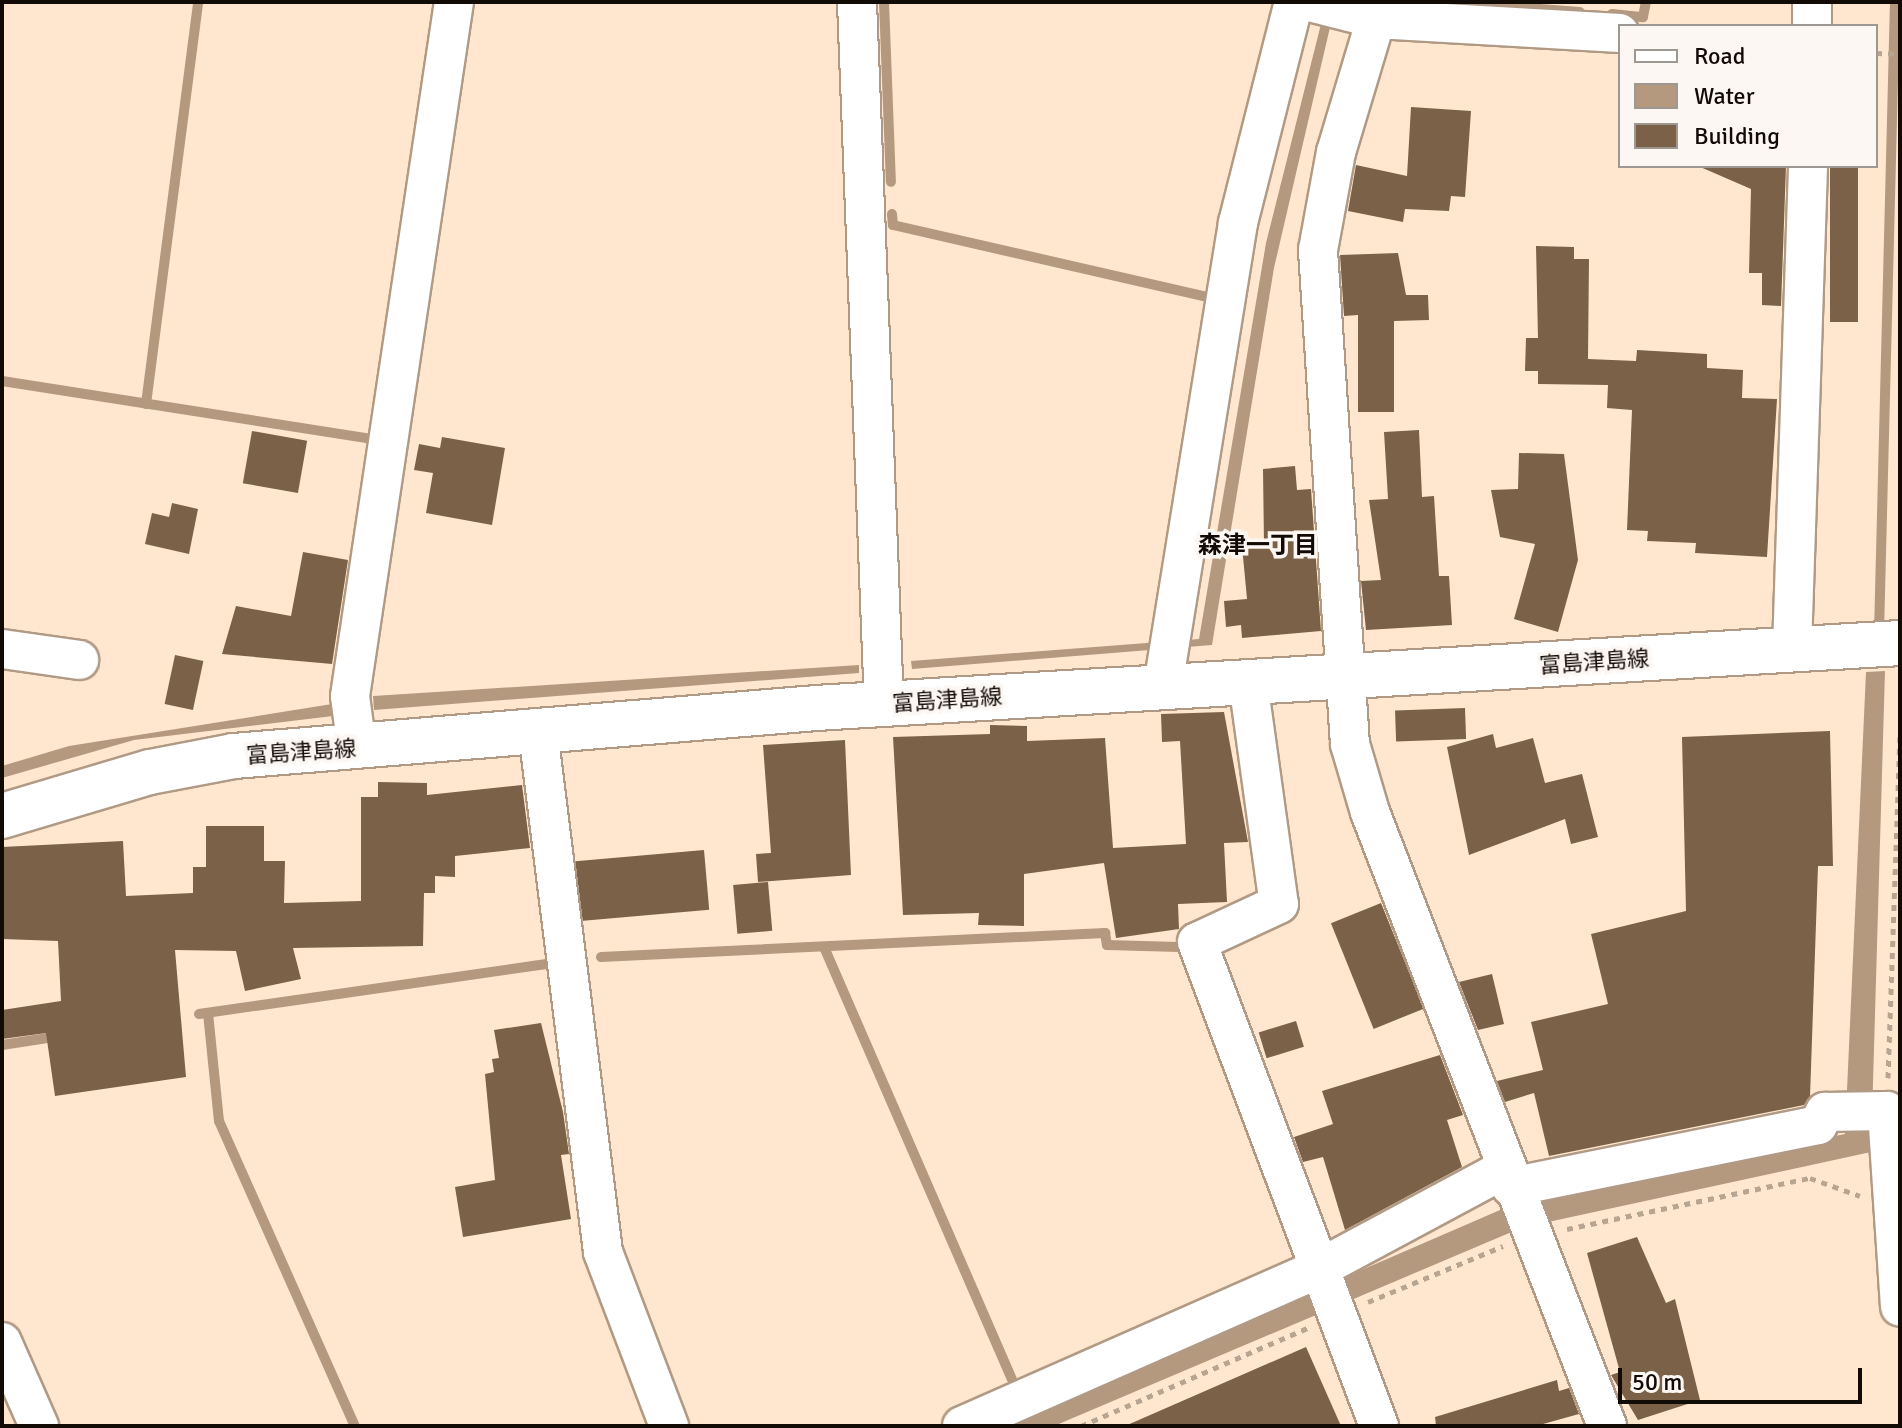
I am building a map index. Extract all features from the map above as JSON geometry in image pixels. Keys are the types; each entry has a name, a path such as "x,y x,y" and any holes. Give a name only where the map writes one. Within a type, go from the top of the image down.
{"main road":[{"name":"富島津島線","path":"2,816 176,766 884,704 1168,658 1248,682 1900,643"}],"street":[{"path":"357,748 350,696 454,2"},
{"path":"857,2 884,704"},
{"path":"1812,2 1812,24"},
{"path":"1168,658 1238,223 1316,7 1376,19 1454,13 1618,33"},
{"path":"1376,19 1336,152 1318,250 1343,678 1350,744 1370,812 1518,1204 1607,1426"},
{"path":"1792,649 1808,168"},
{"path":"2,649 79,660"},
{"path":"1248,682 1279,904 1197,942 1379,1426"},
{"path":"538,732 603,1252 669,1426"},
{"path":"962,1426 1329,1293 1518,1204 1818,1125 1825,1112 1867,1111 1895,1208 1900,1307"},
{"path":"2,1342 39,1426"}],"path":[{"path":"1878,53 1900,54"},
{"path":"1867,1111 1900,736"},
{"path":"1081,1426 1329,1293 1518,1204 1810,1178 1895,1208"}],"water":[{"path":"1326,4 1331,23 1274,268 1212,645 912,669 911,661 1199,639 1266,243"},
{"path":"859,665 859,673 374,710 373,696"},
{"path":"1885,671 1871,1152 1521,1228 1054,1426 1001,1426 1528,1198 1845,1134 1866,672"},
{"path":"332,704 333,716 134,740 2,778 2,766 69,746"}],"building":[{"path":"1411,107 1471,111 1465,197 1451,196 1449,211 1405,209 1403,222 1348,211 1356,165 1407,176"},
{"path":"1703,168 1786,168 1781,306 1762,305 1762,273 1749,273 1751,189"},
{"path":"1830,168 1858,168 1858,322 1830,322"},
{"path":"1536,246 1574,247 1574,259 1589,259 1588,359 1636,361 1637,350 1707,354 1707,368 1743,370 1742,398 1777,399 1767,557 1695,553 1696,543 1647,541 1648,531 1627,530 1632,410 1607,408 1608,385 1538,384 1538,371 1525,371 1526,338 1538,338"},
{"path":"1398,253 1406,295 1428,295 1429,320 1394,321 1394,412 1358,412 1358,315 1344,316 1340,255"},
{"path":"1419,430 1422,497 1434,496 1439,576 1449,576 1452,625 1366,630 1361,581 1381,580 1369,500 1388,499 1384,432"},
{"path":"252,431 307,441 298,493 243,483"},
{"path":"442,437 505,448 492,525 426,513 433,473 414,470 419,444 440,448"},
{"path":"1519,453 1564,454 1578,560 1558,632 1514,619 1535,544 1500,537 1491,490 1518,489"},
{"path":"1295,466 1297,490 1311,489 1321,631 1242,638 1241,625 1226,627 1224,601 1247,599 1242,546 1264,544 1263,469"},
{"path":"172,503 198,509 189,554 145,544 152,513 169,517"},
{"path":"303,552 348,560 332,664 222,654 236,606 291,616"},
{"path":"175,655 203,661 193,710 165,704"},
{"path":"1465,708 1466,739 1396,741 1395,710"},
{"path":"1224,712 1248,842 1224,843 1227,902 1178,904 1179,929 1116,938 1104,863 1024,874 1024,926 978,925 979,913 903,915 893,737 990,734 990,725 1027,726 1027,741 1105,738 1113,848 1186,844 1180,741 1162,742 1161,714"},
{"path":"1830,731 1833,866 1818,866 1810,1097 1804,1105 1549,1156 1534,1093 1505,1102 1497,1081 1543,1070 1531,1022 1608,1004 1591,934 1686,911 1682,737"},
{"path":"1493,734 1496,748 1533,738 1545,783 1582,774 1598,837 1571,844 1565,819 1469,855 1447,747"},
{"path":"845,740 851,875 758,882 756,854 771,853 763,745"},
{"path":"378,782 427,783 427,795 522,785 530,848 455,856 455,877 435,876 435,893 424,893 423,946 293,948 301,979 245,991 236,951 175,950 186,1077 55,1096 46,1033 2,1039 2,1010 61,1001 58,941 3,939 2,847 123,841 126,896 193,893 193,867 206,867 206,826 264,826 264,861 285,861 284,903 361,901 361,797 378,797"},
{"path":"704,850 709,910 581,921 575,861"},
{"path":"768,882 772,931 737,934 733,885"},
{"path":"1381,903 1424,1009 1374,1029 1331,923"},
{"path":"1492,974 1504,1024 1478,1030 1459,982"},
{"path":"1296,1021 1304,1047 1267,1058 1259,1032"},
{"path":"541,1023 563,1112 569,1154 561,1155 571,1219 463,1237 455,1187 495,1180 485,1074 494,1072 492,1059 499,1058 494,1030"},
{"path":"1440,1055 1463,1115 1447,1120 1462,1167 1345,1230 1323,1157 1303,1162 1294,1137 1333,1124 1322,1091"},
{"path":"1637,1237 1666,1303 1675,1299 1700,1400 1638,1420 1611,1375 1620,1372 1587,1253"},
{"path":"1306,1347 1341,1426 1125,1426"},
{"path":"1557,1380 1559,1391 1569,1388 1579,1414 1536,1426 1436,1426 1435,1417"}],"waterway":[{"path":"146,404 198,2"},
{"path":"884,2 891,182"},
{"path":"1612,14 1643,17 1646,2"},
{"path":"1879,633 1895,2"},
{"path":"1487,5 1580,12"},
{"path":"892,214 893,225 1208,297"},
{"path":"2,381 379,440"},
{"path":"601,957 1105,933 1107,945 1179,947"},
{"path":"824,947 1012,1379"},
{"path":"199,1014 546,964"},
{"path":"208,1013 219,1121 355,1426"},
{"path":"2,1045 60,1036"}],"district":[{"name":"森津一丁目","path":"1258,546"}]}
